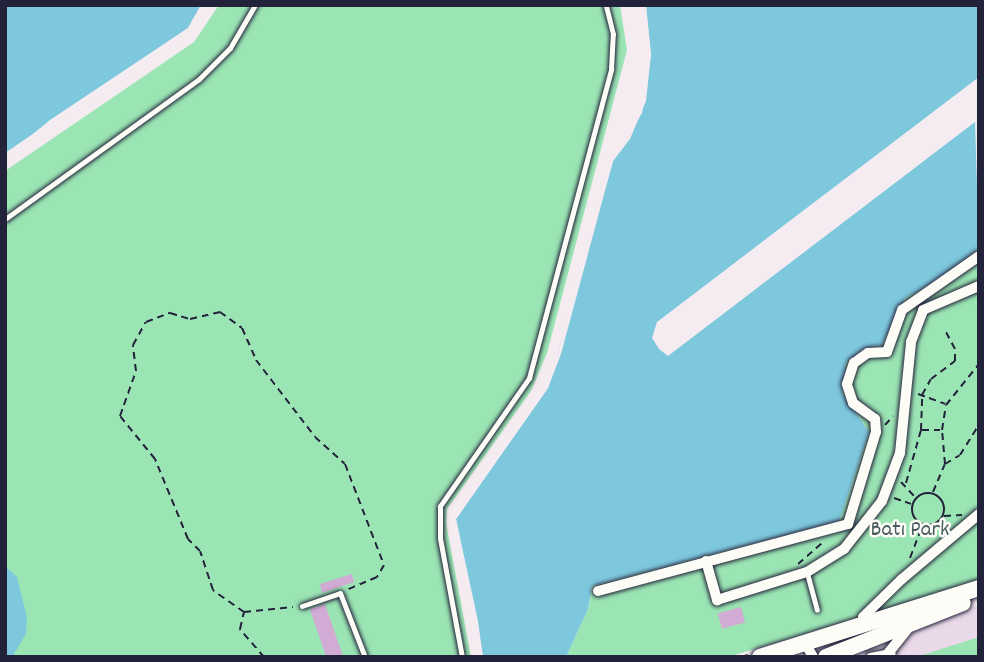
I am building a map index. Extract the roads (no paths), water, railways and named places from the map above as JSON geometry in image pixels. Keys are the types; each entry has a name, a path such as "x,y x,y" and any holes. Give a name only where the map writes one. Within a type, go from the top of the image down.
{"main road":[{"path":"760,657 809,650 837,630 979,588"},
{"path":"840,654 979,596"}],"street":[{"path":"598,591 826,530 839,529 854,514 876,432 875,419 853,404 847,384 854,363 868,353 887,352 902,310 979,256"},
{"path":"706,561 717,600 802,574 844,549 882,501 900,453 911,342 923,310 979,286"},
{"path":"865,622 863,617 902,579 979,514"},
{"path":"870,657 888,654 914,622"},
{"path":"837,630 840,654"}],"lane":[{"path":"5,219 199,79 230,48 255,5"},
{"path":"462,657 440,538 440,506 528,378 611,69 612,34 606,5"},
{"path":"802,574 817,610"},
{"path":"302,606 340,593 365,657"}],"water":[{"path":"5,5 201,5 188,28 5,153"},
{"path":"646,5 979,5 979,77 657,322 652,338 668,356 975,122 979,248 935,283 905,298 882,345 865,348 846,363 842,393 869,432 839,521 592,586 588,609 566,657 483,657 456,519 548,388 613,161 642,113 651,55"},
{"path":"5,566 17,577 27,618 26,634 12,657 5,657"}],"park label":[{"name":"Batı Park","path":"910,531"}]}
